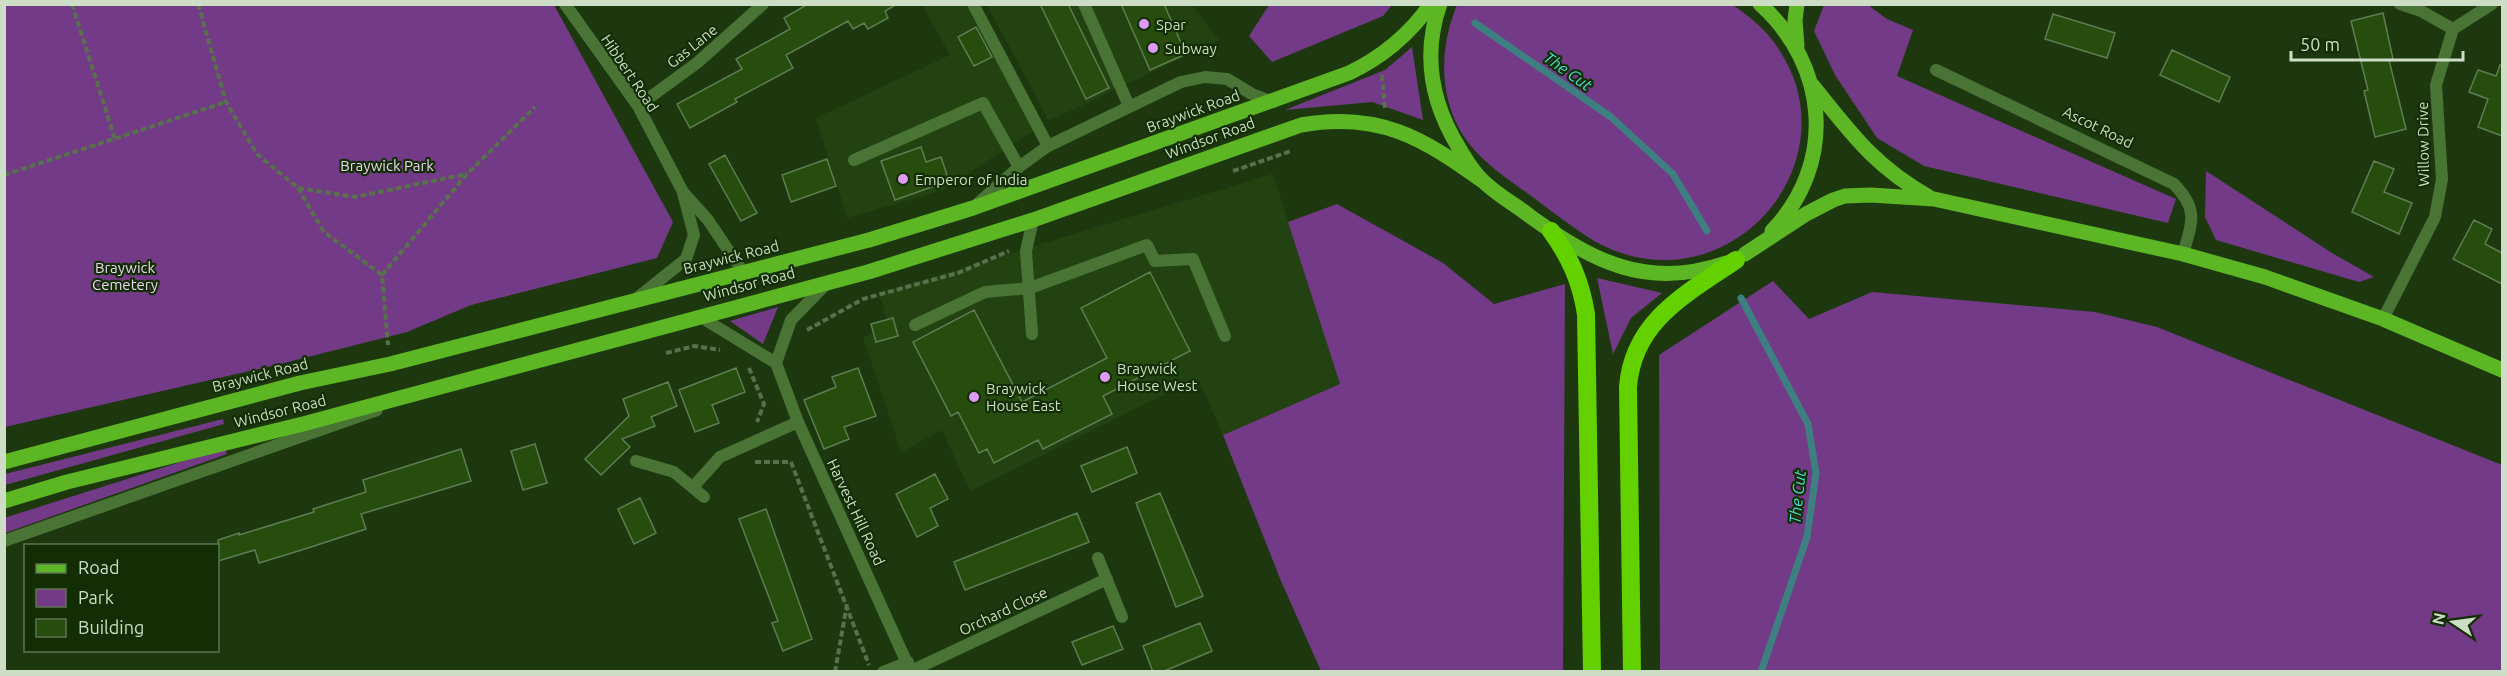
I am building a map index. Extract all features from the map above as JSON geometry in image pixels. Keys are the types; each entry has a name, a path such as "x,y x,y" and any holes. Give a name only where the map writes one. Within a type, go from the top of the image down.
{"highway":[{"path":"1551,231 1566,251 1575,272 1586,314 1592,672"},
{"path":"1632,672 1628,394 1631,360 1643,336 1657,318 1741,257"}],"main road":[{"name":"Braywick Road","path":"4,462 300,383 390,364 868,240 973,208 1349,73 1377,59 1404,37 1431,4"},
{"path":"1440,4 1431,36 1430,56 1436,100 1454,141 1484,182"},
{"path":"1760,4 1784,29 1797,48 1813,86 1876,161 1894,175 1934,199"},
{"path":"1797,4 1795,27 1797,48"},
{"path":"1741,257 1774,229 1806,178 1813,158 1816,136 1813,86"},
{"name":"Windsor Road","path":"4,501 67,482 303,424 868,272 1033,220 1279,131 1320,122 1360,122 1395,129 1437,149 1551,231 1611,265 1654,272 1698,270 1741,257"},
{"path":"1741,257 1806,214 1845,196 1871,195 1934,199 2183,254 2302,289 2383,319 2502,370"}],"street":[{"name":"Hibbert Road","path":"565,4 638,106 683,192 694,236 686,259 635,300"},
{"name":"Gas Lane","path":"638,106 697,63 763,4"},
{"path":"973,4 1048,146"},
{"path":"1084,4 1129,106"},
{"path":"2400,4 2421,11 2453,29 2492,4"},
{"name":"Willow Drive","path":"2383,319 2435,217 2442,179 2436,86 2453,29"},
{"name":"Ascot Road","path":"1936,70 2174,184 2186,196 2192,208 2192,220 2183,254"},
{"path":"973,208 1019,167 1048,146 1181,81 1205,77 1227,79 1252,94 1273,102"},
{"path":"854,160 983,103 1019,167"},
{"name":"Hibbert Road","path":"683,192 708,220 743,272"},
{"path":"1032,334 1026,251 1033,220"},
{"path":"915,325 985,292 1030,288 1147,245 1155,261 1193,259 1225,336"},
{"path":"699,316 776,363 791,320 829,282"},
{"name":"Harvest Hill Road","path":"776,363 798,422 910,668"},
{"path":"4,541 438,388"},
{"path":"693,487 720,457 798,422"},
{"path":"636,462 674,472 704,497"},
{"path":"1098,558 1122,617"},
{"name":"Orchard Close","path":"883,672 910,668 1107,579"}],"path":[{"path":"72,4 115,139"},
{"path":"198,4 226,102 257,154 298,188 324,232 382,275"},
{"path":"1380,68 1385,110"},
{"path":"4,175 226,102"},
{"path":"390,364 382,275 467,174 536,107"},
{"path":"298,188 355,197 467,174"},
{"path":"835,672 847,604 871,672"}],"shaded area":[{"path":"926,4 968,5 1035,130 941,191 847,218 816,118 950,55 923,6"},
{"path":"987,5 1192,5 1219,40 1049,121"},
{"path":"1273,174 1340,384 1223,435 1198,378 970,491 942,430 901,452 863,337 889,327 879,293"}],"green space":[{"path":"4,5 554,5 673,222 657,258 471,305 407,332 280,364 5,427"},
{"path":"1269,5 1392,5 1383,16 1272,62 1249,36"},
{"path":"1457,5 1733,5 1773,41 1796,86 1801,132 1791,175 1767,213 1733,241 1691,257 1644,258 1594,241 1497,171 1479,155 1456,122 1445,84 1444,64 1450,24"},
{"path":"1824,5 1868,5 1887,19 1913,30 1897,76 2176,199 2168,223 1924,166 1877,138 1835,75 1814,31"},
{"path":"1412,47 1423,120 1372,102 1285,110 1385,70"},
{"path":"2206,171 2332,253 2374,277 2359,282 2216,240 2205,217"},
{"path":"1337,204 1443,263 1494,304 1565,284 1563,671 1321,671 1281,581 1223,435 1340,384 1288,222"},
{"path":"1597,278 1662,293 1631,318 1613,354"},
{"path":"1773,281 1809,319 1872,292 2095,312 2157,327 2502,465 2502,671 1660,671 1659,355"},
{"path":"778,307 763,344 730,321"},
{"path":"223,419 224,424 5,485 5,474"},
{"path":"225,448 227,454 5,533 4,518"}],"building":[{"path":"808,4 897,4 885,11 888,18 868,29 864,23 853,29 848,21 786,55 793,68 735,99 737,102 690,128 677,104 742,69 736,59 790,29 784,18"},
{"path":"1040,4 1068,4 1109,88 1086,99"},
{"path":"1121,4 1164,4 1186,54 1150,70"},
{"path":"2383,13 2393,59 2389,60 2406,129 2375,137 2364,91 2368,90 2351,21"},
{"path":"2053,14 2115,33 2107,58 2045,39"},
{"path":"976,27 992,57 974,66 958,37"},
{"path":"2172,50 2230,77 2219,102 2160,75"},
{"path":"2500,65 2502,66 2502,136 2478,127 2488,99 2469,92 2478,70 2496,76"},
{"path":"921,147 926,162 941,157 949,181 895,200 881,161"},
{"path":"725,155 757,213 741,221 709,164"},
{"path":"827,159 836,186 791,202 782,175"},
{"path":"2374,161 2394,169 2384,192 2412,203 2399,234 2352,212"},
{"path":"2474,220 2492,229 2485,244 2502,253 2502,284 2453,259"},
{"path":"1150,272 1190,351 1103,396 1112,414 1043,449 1038,440 994,463 987,449 979,453 958,412 951,416 913,342 974,310 1022,402 1107,358 1081,308"},
{"path":"893,318 898,336 876,342 871,324"},
{"path":"736,368 745,392 712,405 719,423 695,432 679,390"},
{"path":"858,368 876,416 844,427 849,439 824,449 804,400 836,387 832,377"},
{"path":"668,382 677,406 651,417 655,426 622,439 630,447 601,475 585,459 629,416 623,399"},
{"path":"535,444 547,483 523,490 511,451"},
{"path":"1127,447 1137,473 1092,492 1081,466"},
{"path":"461,449 471,481 361,514 366,529 308,548 259,563 255,550 219,561 218,540 314,512 313,509 366,492 363,480"},
{"path":"935,474 948,499 930,508 938,526 917,537 896,494"},
{"path":"1160,493 1203,596 1176,607 1136,503"},
{"path":"640,498 656,533 634,544 618,509"},
{"path":"766,509 812,639 783,651 772,623 778,621 739,519"},
{"path":"1077,513 1089,542 965,590 954,562"},
{"path":"1200,623 1212,651 1162,672 1153,672 1143,646"},
{"path":"1113,626 1123,649 1082,665 1072,642"}],"waterway":[{"name":"The Cut","path":"1475,23 1611,117 1673,174 1707,231"},
{"name":"The Cut","path":"1741,298 1808,424 1816,473 1807,537 1761,672"}],"place":[{"name":"Spar","path":"1144,24"},
{"name":"Subway","path":"1153,48"},
{"name":"Emperor of India","path":"903,179"},
{"name":"Braywick House West","path":"1105,377"},
{"name":"Braywick House East","path":"974,397"}],"park label":[{"name":"Braywick Park","path":"387,165"},
{"name":"Braywick Cemetery","path":"125,276"}]}
